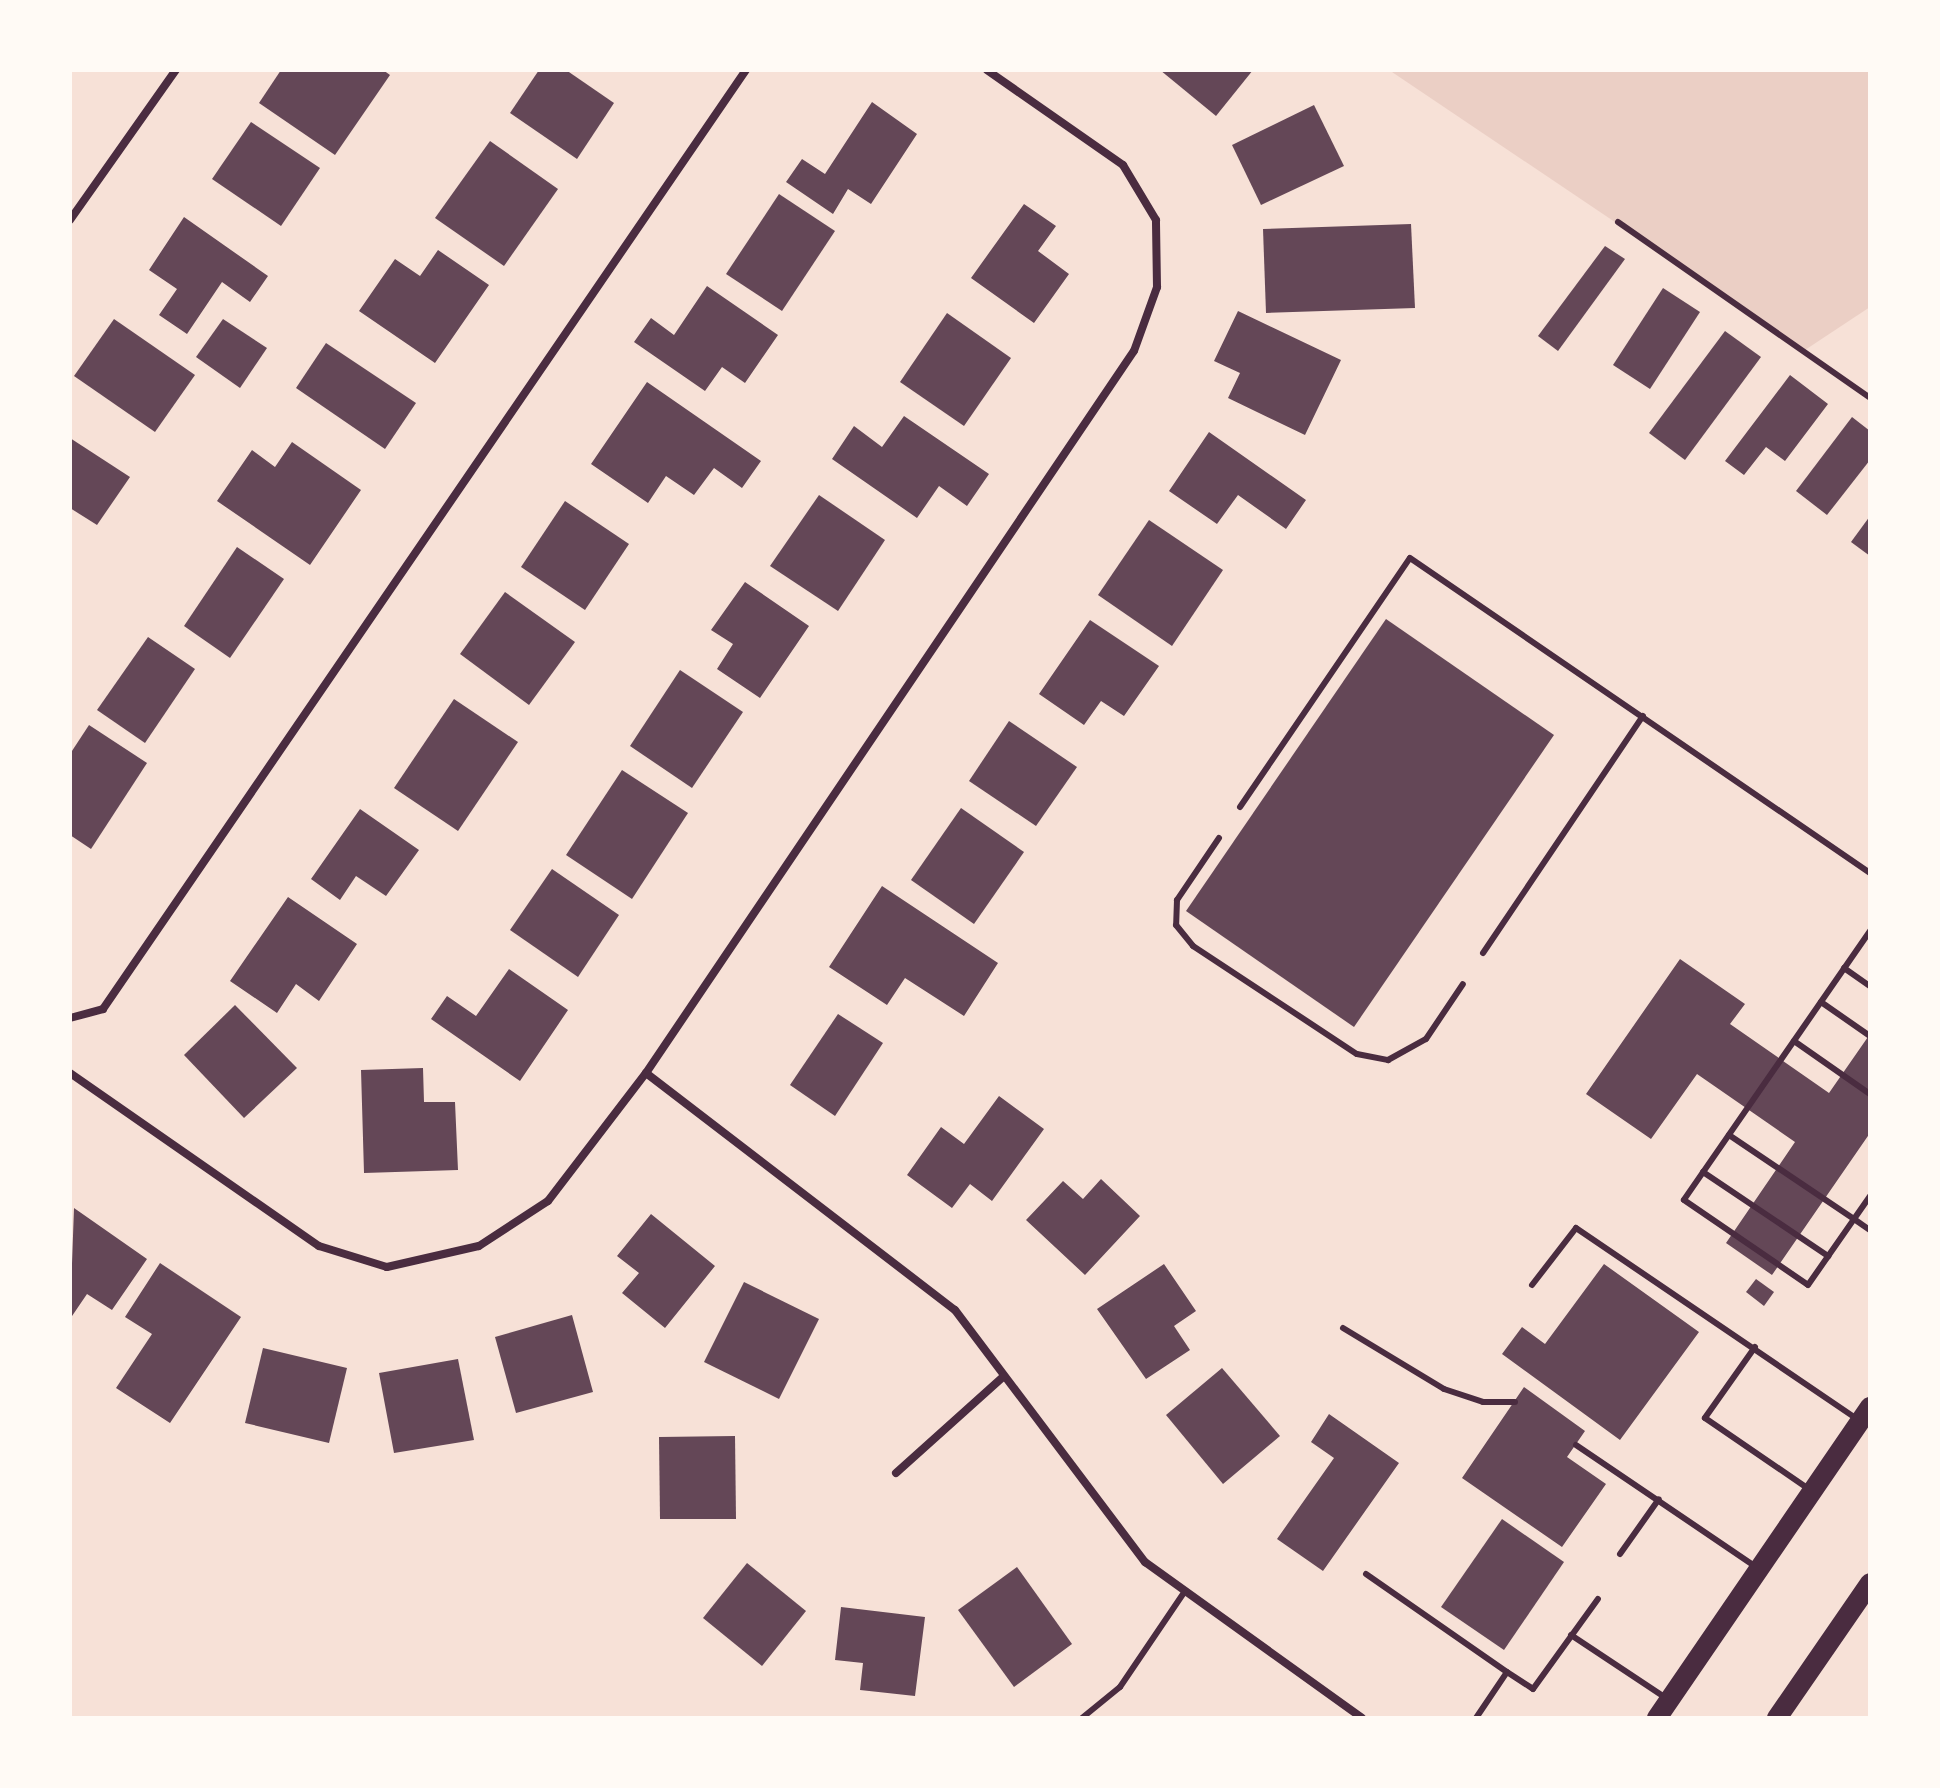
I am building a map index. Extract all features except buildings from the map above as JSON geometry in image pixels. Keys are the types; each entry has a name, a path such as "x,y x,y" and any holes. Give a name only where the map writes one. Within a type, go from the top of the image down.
{"main road":[{"path":"1657,1718 1865,1414"},
{"path":"1777,1718 1870,1583"}],"street":[{"path":"70,220 176,70"},
{"path":"70,1018 103,1009 746,70"},
{"path":"70,1073 319,1246 387,1267 479,1246 548,1201 646,1073 1134,351 1157,287 1156,220 1123,165 987,70"},
{"path":"646,1073 955,1310 1145,1562 1362,1718"},
{"path":"896,1473 1003,1377"}],"lane":[{"path":"1618,222 1870,398"},
{"path":"1240,807 1410,558 1870,873"},
{"path":"1483,953 1643,716"},
{"path":"1219,838 1177,900 1176,925 1193,946 1357,1054 1388,1060 1426,1039 1463,984"},
{"path":"1870,931 1684,1200 1808,1285 1870,1196"},
{"path":"1844,968 1870,986"},
{"path":"1821,1002 1870,1036"},
{"path":"1794,1041 1870,1094"},
{"path":"1729,1135 1870,1230"},
{"path":"1703,1172 1828,1256"},
{"path":"1532,1285 1576,1228 1755,1347 1865,1414"},
{"path":"1343,1328 1444,1389 1483,1402 1515,1402"},
{"path":"1755,1347 1705,1418 1812,1491"},
{"path":"1576,1445 1759,1570"},
{"path":"1620,1554 1659,1499"},
{"path":"1366,1574 1533,1689 1598,1599"},
{"path":"1082,1718 1120,1687 1185,1591"},
{"path":"1571,1635 1669,1700"},
{"path":"1476,1718 1507,1672"}],"shaded area":[{"path":"1389,70 1870,70 1870,307 1805,350"}]}
